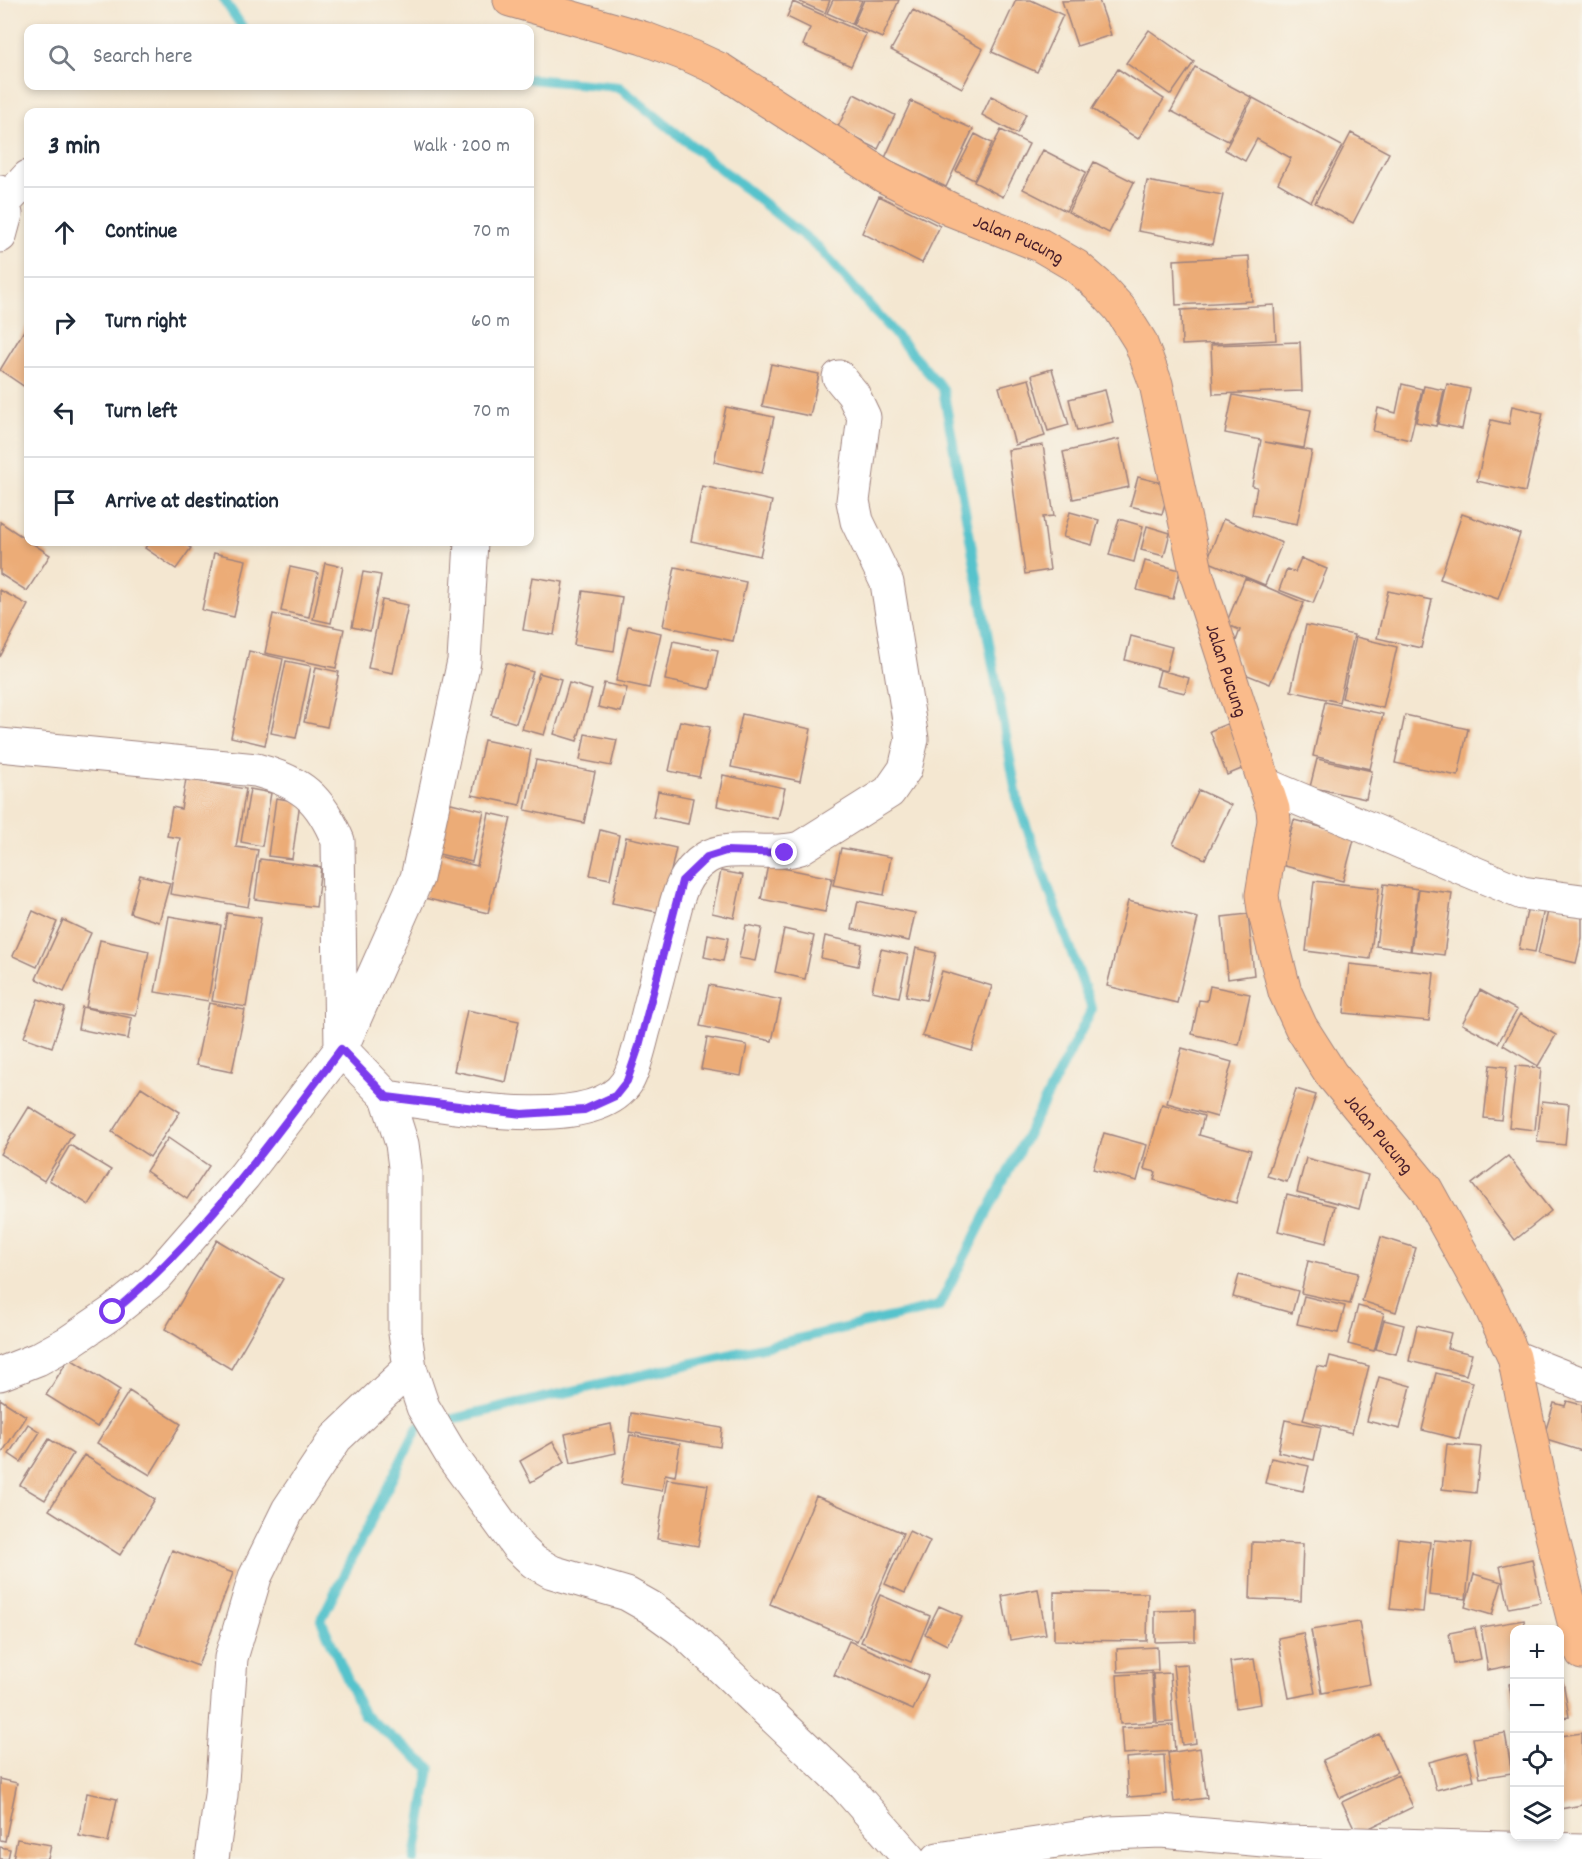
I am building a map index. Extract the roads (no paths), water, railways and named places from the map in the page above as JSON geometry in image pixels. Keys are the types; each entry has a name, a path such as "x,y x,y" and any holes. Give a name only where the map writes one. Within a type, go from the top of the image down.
{"main road":[{"name":"Jalan Pucung","path":"510,0 643,38 721,70 884,176 952,210 1040,245 1076,267 1098,285 1120,309 1140,341 1156,384 1197,576 1235,698 1266,785 1274,821 1264,879 1264,910 1285,992 1301,1027 1331,1074 1426,1189 1487,1299 1514,1357 1548,1520 1582,1653"}],"street":[{"path":"0,236 6,214 2,197 24,180"},
{"path":"387,1097 522,1114 584,1110 615,1096 627,1081 639,1046 682,881 707,857 726,851 785,853 800,848 889,792 905,769 912,739 887,583 856,521 853,501 864,417 853,394 839,377"},
{"path":"0,1374 38,1359 69,1342 113,1312 155,1278 244,1176 341,1049 417,878 464,661 471,546"},
{"path":"0,745 256,770 282,777 300,786 315,799 328,818 338,841 341,1049 387,1097 402,1144 405,1167 405,1333 410,1368 423,1407 454,1459 518,1546 534,1562 552,1572 627,1594 683,1631 843,1783 910,1859"},
{"path":"1266,785 1522,893 1582,901"},
{"path":"1514,1357 1582,1384"},
{"path":"212,1859 221,1795 231,1658 255,1577 288,1510 336,1438 410,1368"},
{"path":"938,1859 1110,1833 1161,1831 1286,1842 1582,1850"}],"waterway":[{"path":"224,0 240,24"},
{"path":"415,1859 430,1768 363,1714 321,1620 418,1427 939,1306 1092,1009 1018,803 943,389 818,247 619,87 534,79"}]}
